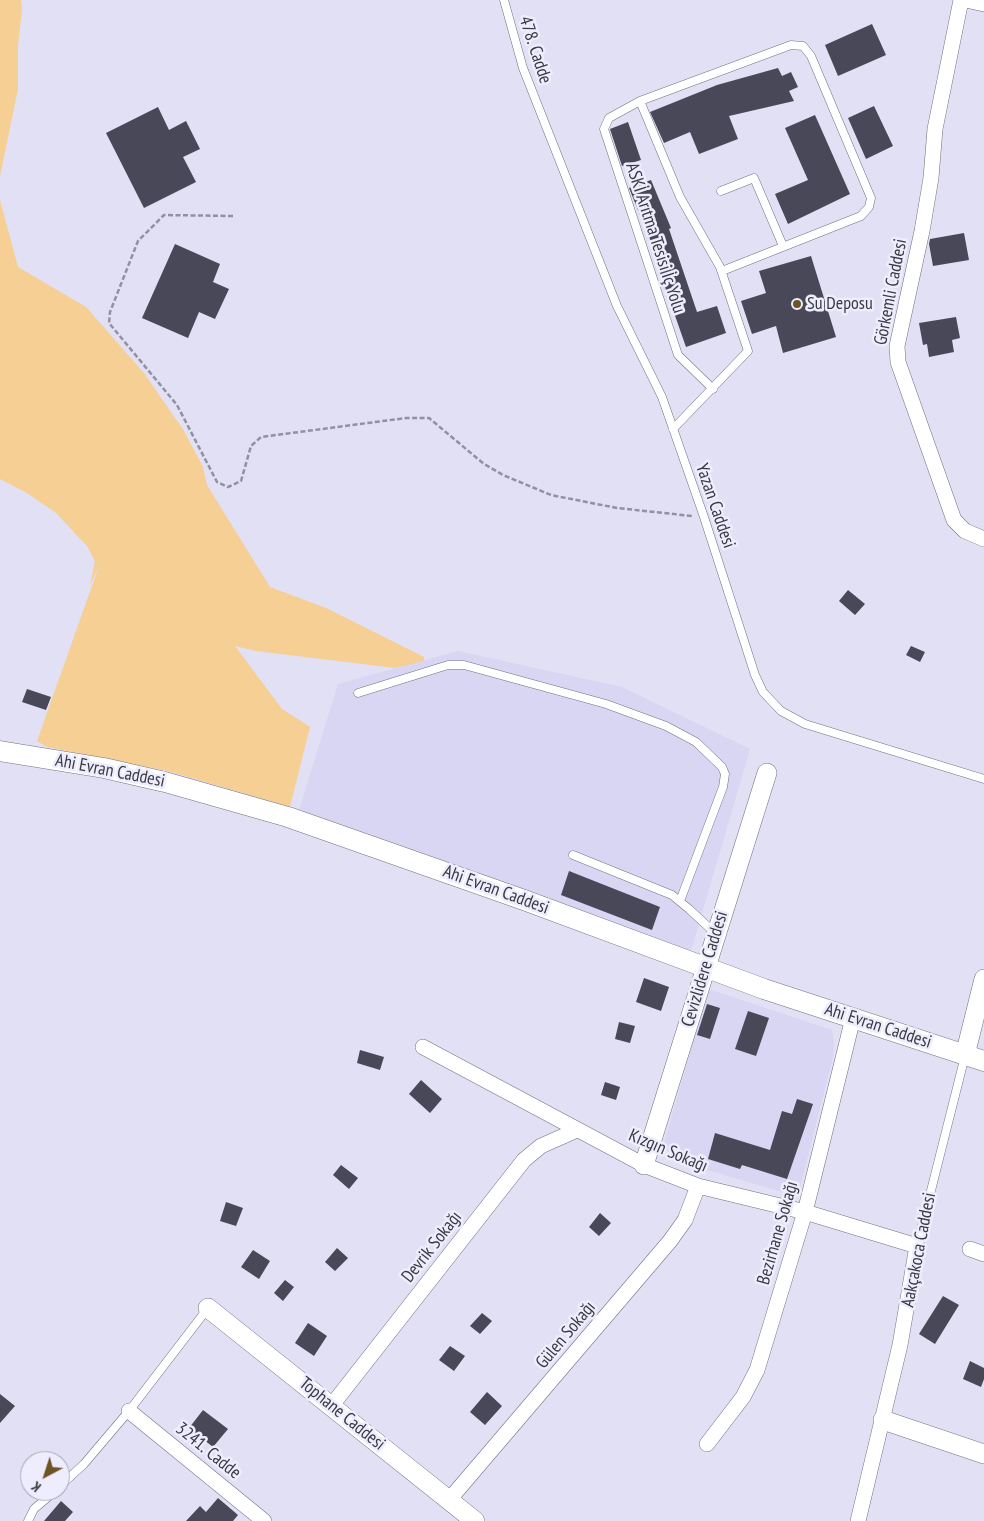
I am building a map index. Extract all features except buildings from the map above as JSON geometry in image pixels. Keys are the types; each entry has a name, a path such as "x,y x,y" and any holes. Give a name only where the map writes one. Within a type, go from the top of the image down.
{"main road":[{"name":"Ahi Evran Caddesi","path":"0,751 104,768 165,782 288,817 524,900 705,968 984,1061"}],"street":[{"name":"Görkemli Caddesi","path":"961,0 935,129 931,178 923,222 897,346 898,362 954,520 965,531 984,539"},
{"path":"966,0 984,4"},
{"name":"Cevizlidere Caddesi","path":"644,1165 767,773"},
{"name":"Aakçakoca Caddesi","path":"965,1055 984,980"},
{"name":"Bezirhane Sokağı","path":"707,1444 743,1397 757,1370 805,1212 853,1018"},
{"name":"Kızgın Sokağı","path":"423,1048 644,1165 698,1186 805,1212 916,1246"},
{"name":"Devrik Sokağı","path":"332,1405 524,1160 541,1146 577,1130"},
{"name":"Gülen Sokağı","path":"449,1500 670,1241 685,1220 698,1186"},
{"name":"Aakçakoca Caddesi","path":"858,1521 883,1420 908,1305 916,1246"},
{"name":"Tophane Caddesi","path":"208,1308 332,1405 475,1521"},
{"name":"3241. Cadde","path":"129,1411 264,1521"},
{"path":"883,1420 984,1454"}],"lane":[{"name":"478. Cadde","path":"504,0 523,68 539,110"},
{"name":"ASKİ Arıtma Tesisi İç Yolu","path":"714,389 678,355 604,129 609,118 640,101 791,44 803,46 811,56 871,198 869,207 861,216 722,271"},
{"name":"ASKİ Arıtma Tesisi İç Yolu","path":"640,101 680,197 722,271 748,351 714,389 673,429"},
{"name":"Yazan Caddesi","path":"539,110 617,306 662,397 704,517 755,675 763,692 780,711 805,724 984,779"},
{"path":"721,191 754,178 783,246"},
{"path":"358,693 448,665 464,665 606,704 666,726 696,742 722,767 725,774 723,787 680,901"},
{"path":"573,855 672,895 716,935"},
{"name":"Aakçakoca Caddesi","path":"916,1246 965,1055"},
{"path":"70,1477 84,1464 129,1411 208,1308"},
{"path":"28,1521 34,1509 43,1501"}],"path":[{"path":"233,216 164,214 138,241 109,323 176,405 217,482 228,487 241,481 251,446 261,437 406,418 429,418 484,464 502,475 551,495 617,508 704,517"}],"shaded area":[{"path":"0,0 21,0 22,10 18,45 18,89 0,176"},
{"path":"0,200 18,267 86,307 144,373 184,431 203,467 207,485 270,587 326,608 424,657 424,661 395,668 256,651 235,646 282,709 310,727 290,807 168,771 47,747 37,741 99,566 90,585 95,561 87,546 56,513 27,493 0,479"},
{"path":"458,651 622,687 750,749 691,951 299,810 338,684"},
{"path":"708,989 832,1030 834,1042 833,1057 799,1192 789,1194 680,1162 663,1147"}],"place":[{"name":"Su Deposu","path":"797,304"}]}
